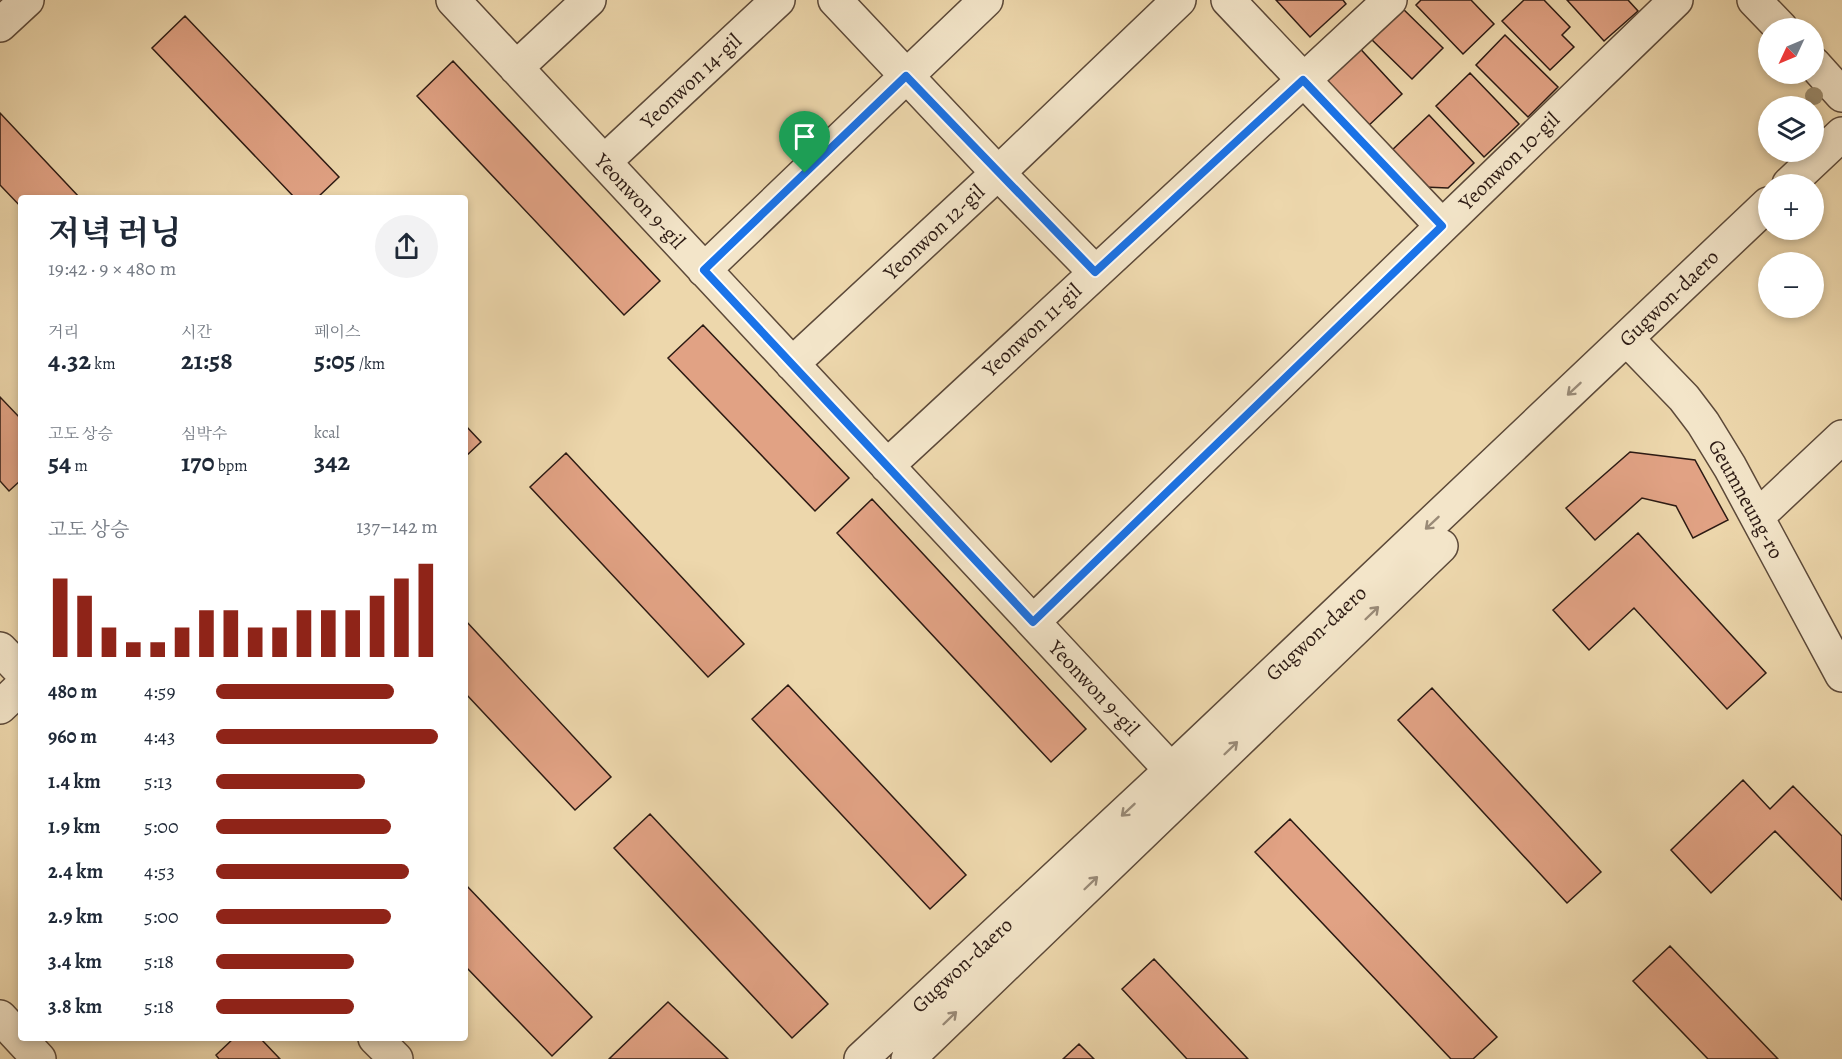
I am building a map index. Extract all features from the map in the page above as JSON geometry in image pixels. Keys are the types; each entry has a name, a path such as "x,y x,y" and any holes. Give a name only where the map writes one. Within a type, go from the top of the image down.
{"street":[{"path":"0,25 27,0"},
{"name":"Yeonwon 9-gil","path":"453,0 1171,770"},
{"path":"516,68 589,0"},
{"name":"Yeonwon 14-gil","path":"604,162 778,0"},
{"path":"835,0 1095,272"},
{"path":"704,270 986,0"},
{"name":"Yeonwon 12-gil","path":"792,364 998,173 1179,0"},
{"path":"1228,0 1442,226"},
{"name":"Yeonwon 11-gil","path":"887,466 1390,0"},
{"name":"Yeonwon 10-gil","path":"1033,622 1676,0"},
{"path":"1754,0 1771,18"},
{"path":"1824,75 1842,94"},
{"path":"1800,174 1842,134"},
{"path":"1824,180 1842,163"},
{"name":"Gugwon-daero","path":"908,1059 1634,346 1758,215"},
{"name":"Gugwon-daero","path":"861,1059 1171,770 1634,346 1760,240"},
{"name":"Geumneung-ro","path":"1634,346 1684,398 1703,423 1758,517 1842,675"},
{"path":"1758,517 1842,437"},
{"path":"0,649 18,667"},
{"path":"0,707 18,690"},
{"path":"0,1017 18,1036"},
{"path":"22,1041 39,1059"},
{"path":"378,1041 396,1059"}],"building":[{"path":"1276,0 1343,0 1346,4 1310,37"},
{"path":"1421,0 1471,0 1494,24 1463,54 1416,5"},
{"path":"1524,0 1544,0 1570,27 1562,35 1574,47 1550,70 1502,21"},
{"path":"1567,0 1628,0 1638,11 1604,41"},
{"path":"1399,5 1443,48 1412,79 1368,36"},
{"path":"185,16 339,177 320,195 292,195 152,48"},
{"path":"1505,35 1558,87 1528,117 1476,65"},
{"path":"1354,42 1402,94 1365,129 1325,86 1324,70"},
{"path":"453,61 660,281 624,315 417,96"},
{"path":"1470,73 1519,124 1484,157 1436,106"},
{"path":"0,113 77,195 18,195 18,204 0,185"},
{"path":"1429,115 1474,163 1448,188 1424,187 1390,152"},
{"path":"703,325 849,478 815,511 668,358"},
{"path":"0,397 18,416 18,483 9,491 0,481"},
{"path":"468,428 481,442 468,454"},
{"path":"1630,452 1695,460 1728,520 1693,538 1676,506 1642,498 1595,540 1566,508"},
{"path":"566,453 744,644 708,677 530,487"},
{"path":"872,499 1086,729 1051,762 837,533"},
{"path":"1638,533 1766,673 1727,709 1634,608 1589,650 1553,610"},
{"path":"468,623 611,777 575,810 468,696"},
{"path":"788,685 966,875 930,909 752,719"},
{"path":"1432,688 1601,872 1567,903 1398,720"},
{"path":"1743,780 1770,809 1793,786 1842,836 1842,900 1775,831 1711,893 1671,850"},
{"path":"650,814 828,1004 792,1038 614,848"},
{"path":"1290,819 1497,1037 1473,1059 1451,1059 1255,852"},
{"path":"468,887 592,1017 552,1056 468,969"},
{"path":"1670,946 1778,1059 1708,1059 1633,981"},
{"path":"1154,959 1248,1059 1187,1059 1122,989"},
{"path":"668,1002 728,1059 609,1059"},
{"path":"231,1041 263,1041 280,1059 219,1059 216,1055"},
{"path":"1079,1044 1094,1059 1063,1059"}],"route":[{"path":"906,76 1095,272 1303,80 1442,226 1033,622 704,270 805,173 906,76"}]}
